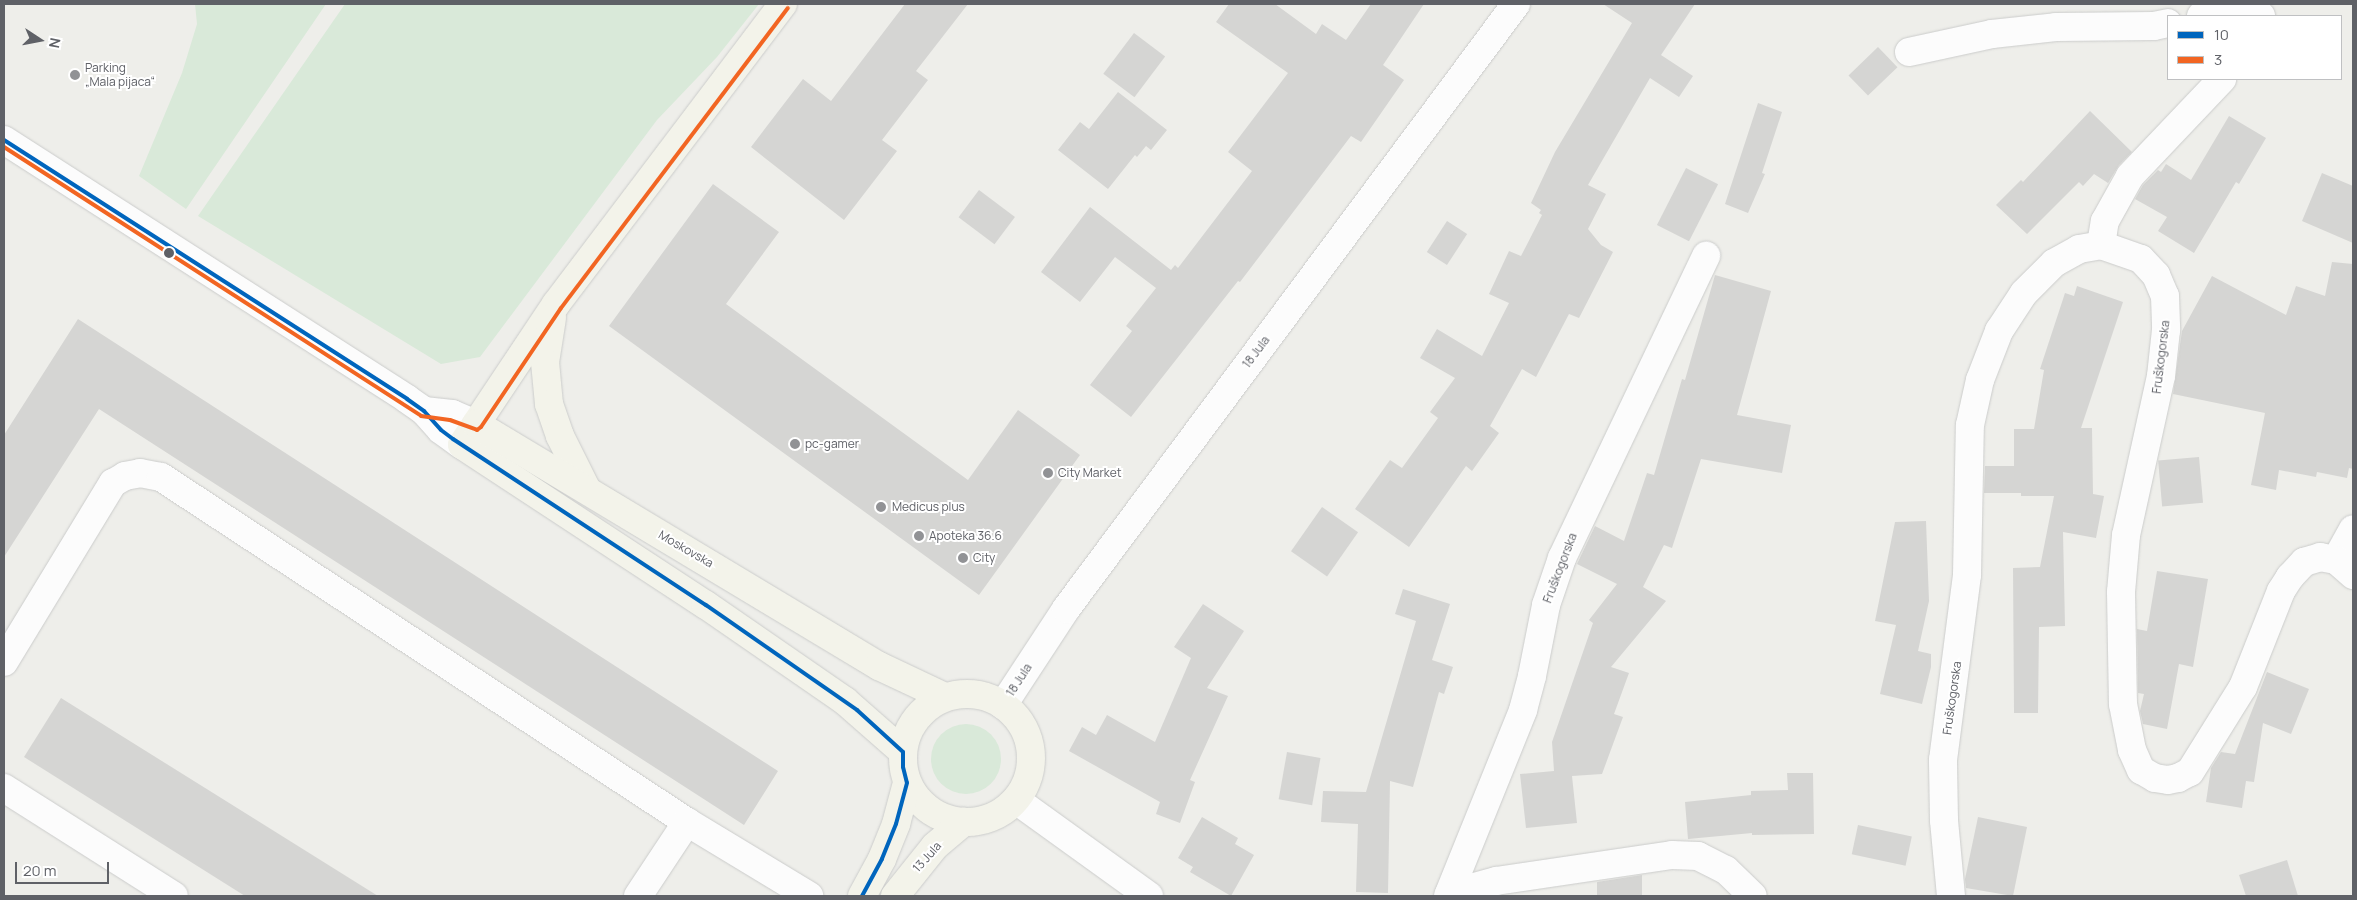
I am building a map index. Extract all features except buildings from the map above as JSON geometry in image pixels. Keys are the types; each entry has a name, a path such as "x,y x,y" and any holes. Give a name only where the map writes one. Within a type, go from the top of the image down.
{"main road":[{"path":"469,434 556,304 783,4"},
{"path":"556,304 546,344 545,379 549,404 560,436 587,490"},
{"name":"Moskovska","path":"469,434 587,490 879,666 945,698"},
{"name":"Moskovska","path":"469,434 706,605 837,696 903,752"},
{"path":"965,694 985,696 1003,705 1016,717 1026,732 1031,750 1031,768 1025,785 1016,800 1001,813 983,821 964,822 946,819 930,811 916,799 907,783 903,767 903,752 907,734 916,719 929,706 945,698 965,694"},
{"path":"862,896 882,859 896,824 907,783"},
{"name":"13 Jula","path":"895,896 935,846 964,822"}],"street":[{"name":"18 Jula","path":"1003,705 1066,609 1516,4"},
{"path":"2206,15 2234,9 2248,9 2258,15"},
{"path":"1910,52 1966,39 2047,28 2154,26 2167,23"},
{"path":"2101,245 2105,221 2130,176 2221,80"},
{"name":"Moskovska","path":"4,140 424,411 442,430 469,434"},
{"name":"Fruškogorska","path":"1951,896 1944,820 1943,760 1967,574 1970,426 1980,380 1999,331 2024,292 2054,262 2079,249 2101,245 2141,260 2156,275 2165,296 2166,330 2161,376 2126,535 2121,592 2123,704 2132,750 2141,770 2155,778 2168,780 2178,778 2190,772 2243,687 2290,576 2304,562 2320,557 2345,567"},
{"name":"Fruškogorska","path":"1449,895 1523,710 1532,676 1546,605 1562,558 1706,256"},
{"path":"4,662 113,483 125,476 140,473 161,476 687,822 809,896"},
{"path":"2345,567 2353,530"},
{"path":"4,788 174,896"},
{"path":"1016,800 1149,896"},
{"path":"638,896 687,822"},
{"name":"Fruškogorska","path":"1449,895 1496,880 1672,855 1698,856 1726,870 1753,896"}],"green space":[{"path":"195,4 326,4 186,209 139,176 182,73 197,24"},
{"path":"345,4 759,4 717,57 657,120 480,357 441,364 198,216"},
{"path":"973,724 986,730 995,739 999,745 1001,759 999,773 991,784 980,792 959,794 952,792 941,784 933,773 931,752 933,745 941,734 952,726"}],"transit line":[{"name":"3","path":"4,147 421,416 450,420 477,430 481,427 561,308 788,8"},
{"name":"10","path":"4,140 407,399 424,411 441,430 453,439 706,605 857,710 903,752 903,767 907,783 896,824 882,859 862,896"}],"place":[{"name":"Parking „Mala pijaca“","path":"75,75"},
{"name":"pc-gamer","path":"795,444"},
{"name":"City Market","path":"1048,473"},
{"name":"Medicus plus","path":"881,507"},
{"name":"Apoteka 36.6","path":"919,536"},
{"name":"City","path":"963,558"}]}
